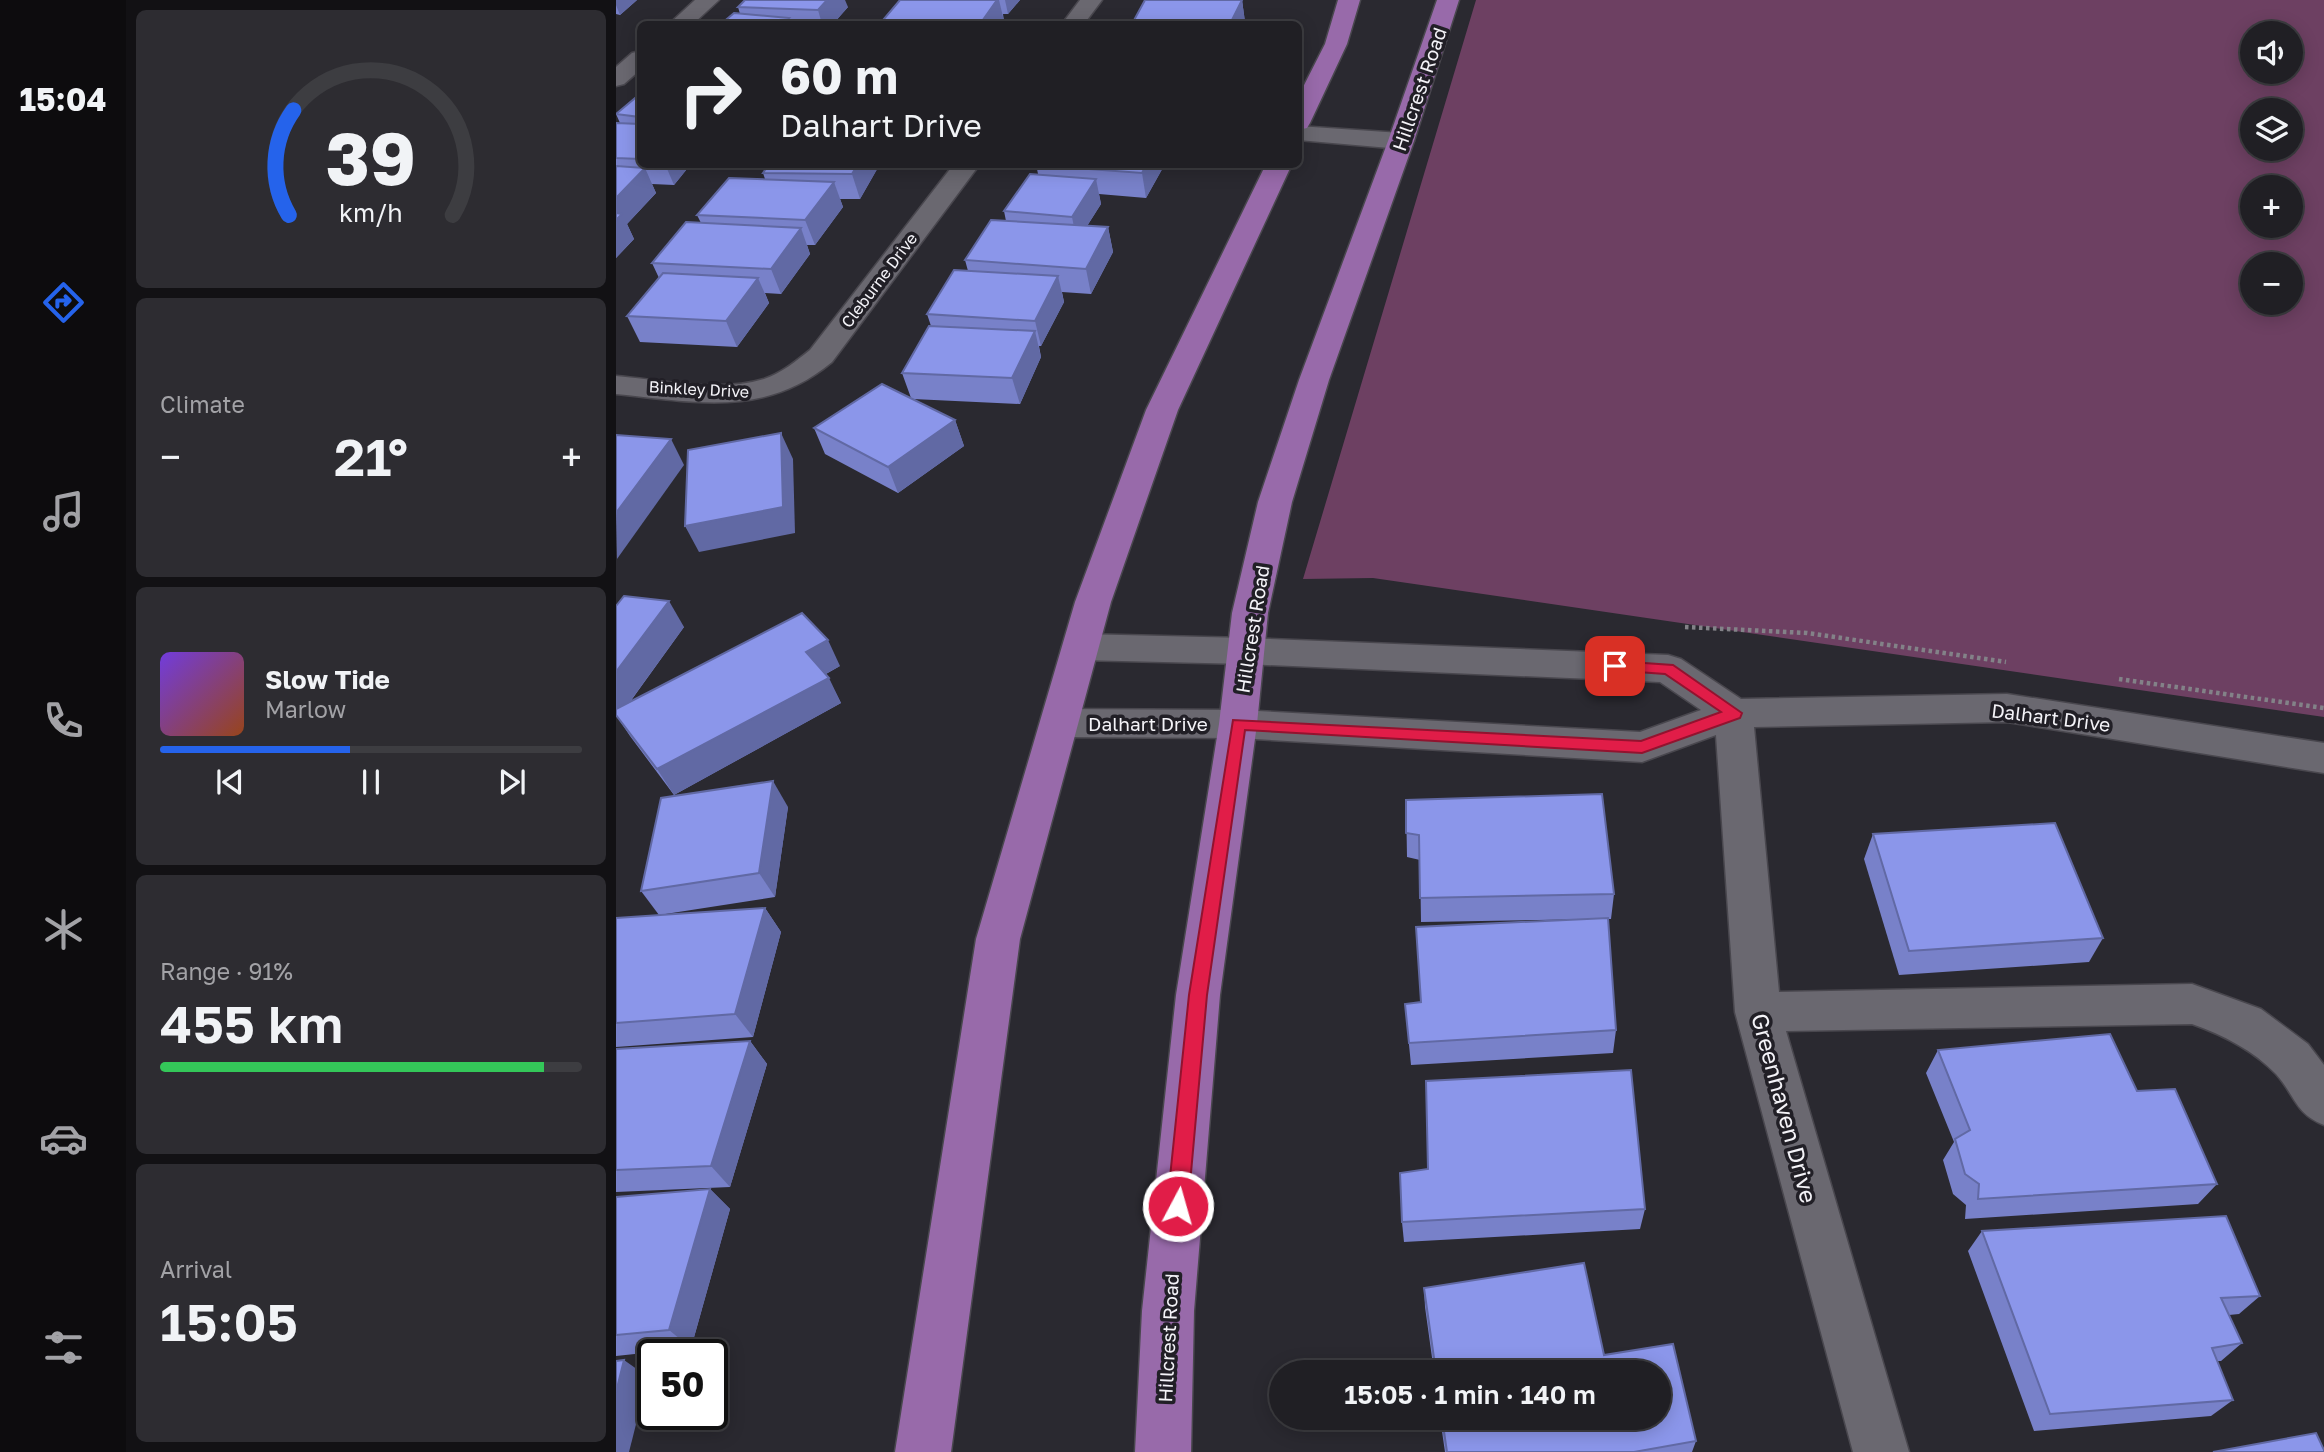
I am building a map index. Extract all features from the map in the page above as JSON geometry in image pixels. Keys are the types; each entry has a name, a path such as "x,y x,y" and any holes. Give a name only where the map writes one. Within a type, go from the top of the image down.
{"main road":[{"path":"1302,115 1336,44 1349,0"},
{"name":"Hillcrest Road","path":"1163,1452 1168,1311 1198,995 1238,724 1250,613 1275,502 1314,380 1401,141 1448,0"},
{"path":"923,1452 998,939 1093,601 1162,410 1277,168"}],"street":[{"path":"684,21 708,0"},
{"path":"1075,21 1091,0"},
{"path":"616,79 637,61"},
{"path":"1302,133 1401,141"},
{"name":"Cleburne Drive","path":"780,385 799,376 821,356 965,168"},
{"name":"Binkley Drive","path":"616,385 740,394 780,385"},
{"path":"1080,647 1668,668 1734,713"},
{"name":"Dalhart Drive","path":"1059,723 1238,724 1642,747 1734,713 2007,708 2324,758"},
{"name":"Greenhaven Drive","path":"1734,713 1758,1012 1881,1452"},
{"path":"1758,1012 2192,1004 2245,1023 2292,1059 2324,1103"}],"path":[{"path":"1681,627 1807,633 2020,664"},
{"path":"2116,678 2324,708"}],"shaded area":[{"path":"1476,0 2324,0 2324,717 1373,578 1303,579"}],"building":[{"path":"745,0 827,0 818,10 738,7"},
{"path":"900,0 997,0 982,21 883,20"},
{"path":"1145,0 1242,0 1232,21 1134,21"},
{"path":"734,13 789,18 786,21 725,21"},
{"path":"637,96 637,117 616,114"},
{"path":"616,123 637,124 637,159 616,158"},
{"path":"616,166 645,168 616,198"},
{"path":"766,168 856,168 852,174 763,173"},
{"path":"1076,168 1145,168 1142,173"},
{"path":"1030,174 1096,179 1072,217 1004,211"},
{"path":"729,178 834,182 805,220 697,215"},
{"path":"991,220 1108,227 1086,269 965,260"},
{"path":"686,222 801,228 771,269 652,263"},
{"path":"954,270 1058,276 1035,321 927,314"},
{"path":"663,273 758,278 726,321 627,316"},
{"path":"929,326 1035,331 1012,378 902,373"},
{"path":"882,384 955,420 888,467 814,428"},
{"path":"781,433 783,507 685,526 688,450"},
{"path":"616,435 671,439 616,513"},
{"path":"624,596 669,601 616,672 616,606"},
{"path":"802,613 828,640 806,652 829,678 657,769 616,715 616,709"},
{"path":"773,781 759,873 641,891 661,798"},
{"path":"1602,794 1614,894 1420,898 1419,835 1406,833 1406,800"},
{"path":"2055,823 2103,938 1909,951 1873,834"},
{"path":"765,908 735,1014 616,1023 616,918"},
{"path":"1608,918 1616,1030 1409,1043 1405,1004 1421,1002 1416,927"},
{"path":"2110,1034 2137,1091 2175,1089 2217,1184 1978,1199 1979,1184 1965,1174 1955,1139 1970,1130 1938,1050"},
{"path":"750,1041 711,1166 616,1170 616,1049"},
{"path":"1631,1070 1645,1209 1402,1222 1400,1173 1428,1169 1426,1081"},
{"path":"710,1189 669,1330 616,1335 616,1197"},
{"path":"2226,1216 2260,1296 2221,1298 2242,1343 2212,1348 2233,1400 2050,1414 1982,1231"},
{"path":"1584,1263 1604,1355 1673,1344 1696,1441 1634,1452 1447,1452 1444,1430 1671,1430 1671,1360 1434,1360 1424,1288"},
{"path":"624,1360 616,1392 616,1361"},
{"path":"2316,1433 2324,1452 2213,1452"}],"route":[{"path":"1178,1206 1198,995 1238,724 1642,747 1734,713 1668,668 1615,666"}]}
